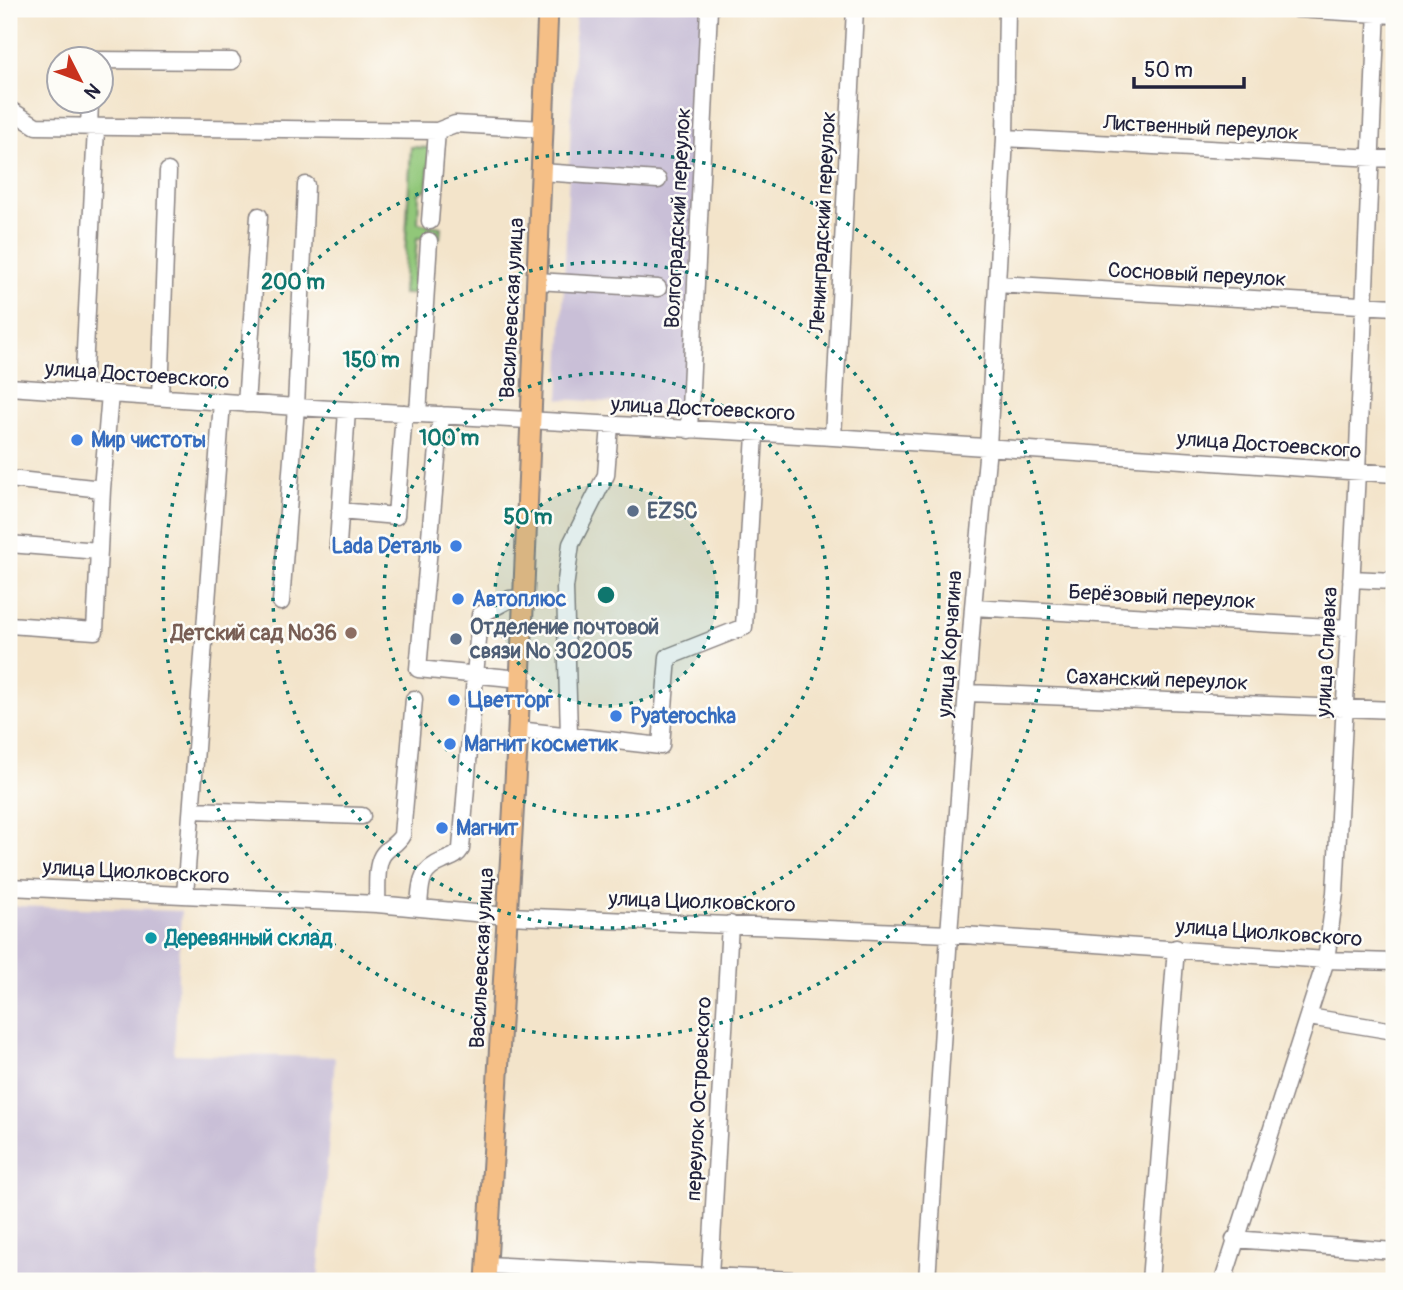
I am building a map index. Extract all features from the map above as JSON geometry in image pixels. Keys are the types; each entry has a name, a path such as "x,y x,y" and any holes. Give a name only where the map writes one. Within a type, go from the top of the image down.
{"main road":[{"name":"Васильевская улица","path":"487,1273 518,730 548,9"}],"street":[{"name":"Волгоградский переулок","path":"689,430 709,9"},
{"name":"Ленинградский переулок","path":"833,437 855,9"},
{"name":"улица Корчагина","path":"927,1281 949,934 973,607 988,447 1006,138 1007,9"},
{"path":"1297,9 1377,11 1394,15"},
{"name":"улица Спивака","path":"1223,1281 1234,1239 1326,960 1335,893 1377,11"},
{"path":"116,60 232,61"},
{"path":"9,109 36,126 436,131 455,124 543,129"},
{"path":"83,391 91,116"},
{"path":"429,221 436,131"},
{"name":"Лиственный переулок","path":"1006,138 1394,159"},
{"path":"160,397 168,171"},
{"path":"541,172 658,180"},
{"path":"281,602 296,407 306,185"},
{"path":"246,404 259,216"},
{"path":"340,511 396,516 411,414 429,241"},
{"path":"536,281 658,288"},
{"name":"Сосновый переулок","path":"997,285 1394,307"},
{"name":"улица Достоевского","path":"9,387 246,404 833,437 1394,474"},
{"path":"9,625 95,631 110,394"},
{"path":"186,895 222,402"},
{"path":"338,545 347,410"},
{"path":"441,415 418,669 520,679"},
{"path":"569,735 565,588 571,544 606,475 610,425"},
{"path":"518,730 661,746 668,657 744,627 755,434"},
{"path":"9,479 102,489"},
{"path":"9,544 99,551"},
{"path":"1352,579 1394,581"},
{"path":"419,906 421,879 428,869 456,856 461,849 480,615 510,598 523,598"},
{"name":"Берёзовый переулок","path":"973,607 1349,628"},
{"name":"Саханский переулок","path":"968,693 1394,710"},
{"path":"377,904 380,859 402,835 414,699"},
{"path":"192,810 362,816"},
{"name":"улица Циолковского","path":"9,887 419,906 507,916 949,934 1326,960 1394,962"},
{"name":"переулок Островского","path":"710,1276 730,924"},
{"path":"1150,1281 1176,948"},
{"path":"1309,1017 1394,1031"},
{"path":"1234,1239 1394,1251"},
{"path":"487,1273 710,1276 813,1281"}],"shaded area":[{"path":"576,9 704,9 685,407 559,399"},
{"path":"9,906 181,911 174,1054 335,1057 318,1281 9,1281"}],"green space":[{"path":"411,147 430,148 427,189 419,193 418,223 441,227 440,238 417,238 413,294 403,294"}],"place":[{"name":"Мир чистоты","path":"77,440"},
{"name":"EZSC","path":"633,511"},
{"name":"Lada Dеталь","path":"456,546"},
{"name":"Автоплюс","path":"458,599"},
{"name":"Детский сад №36","path":"351,633"},
{"name":"Отделение почтовой связи № 302005","path":"456,639"},
{"name":"Цветторг","path":"454,700"},
{"name":"Pyaterochka","path":"616,716"},
{"name":"Магнит косметик","path":"450,744"},
{"name":"Магнит","path":"442,828"},
{"name":"Деревянный склад","path":"151,938"}]}
